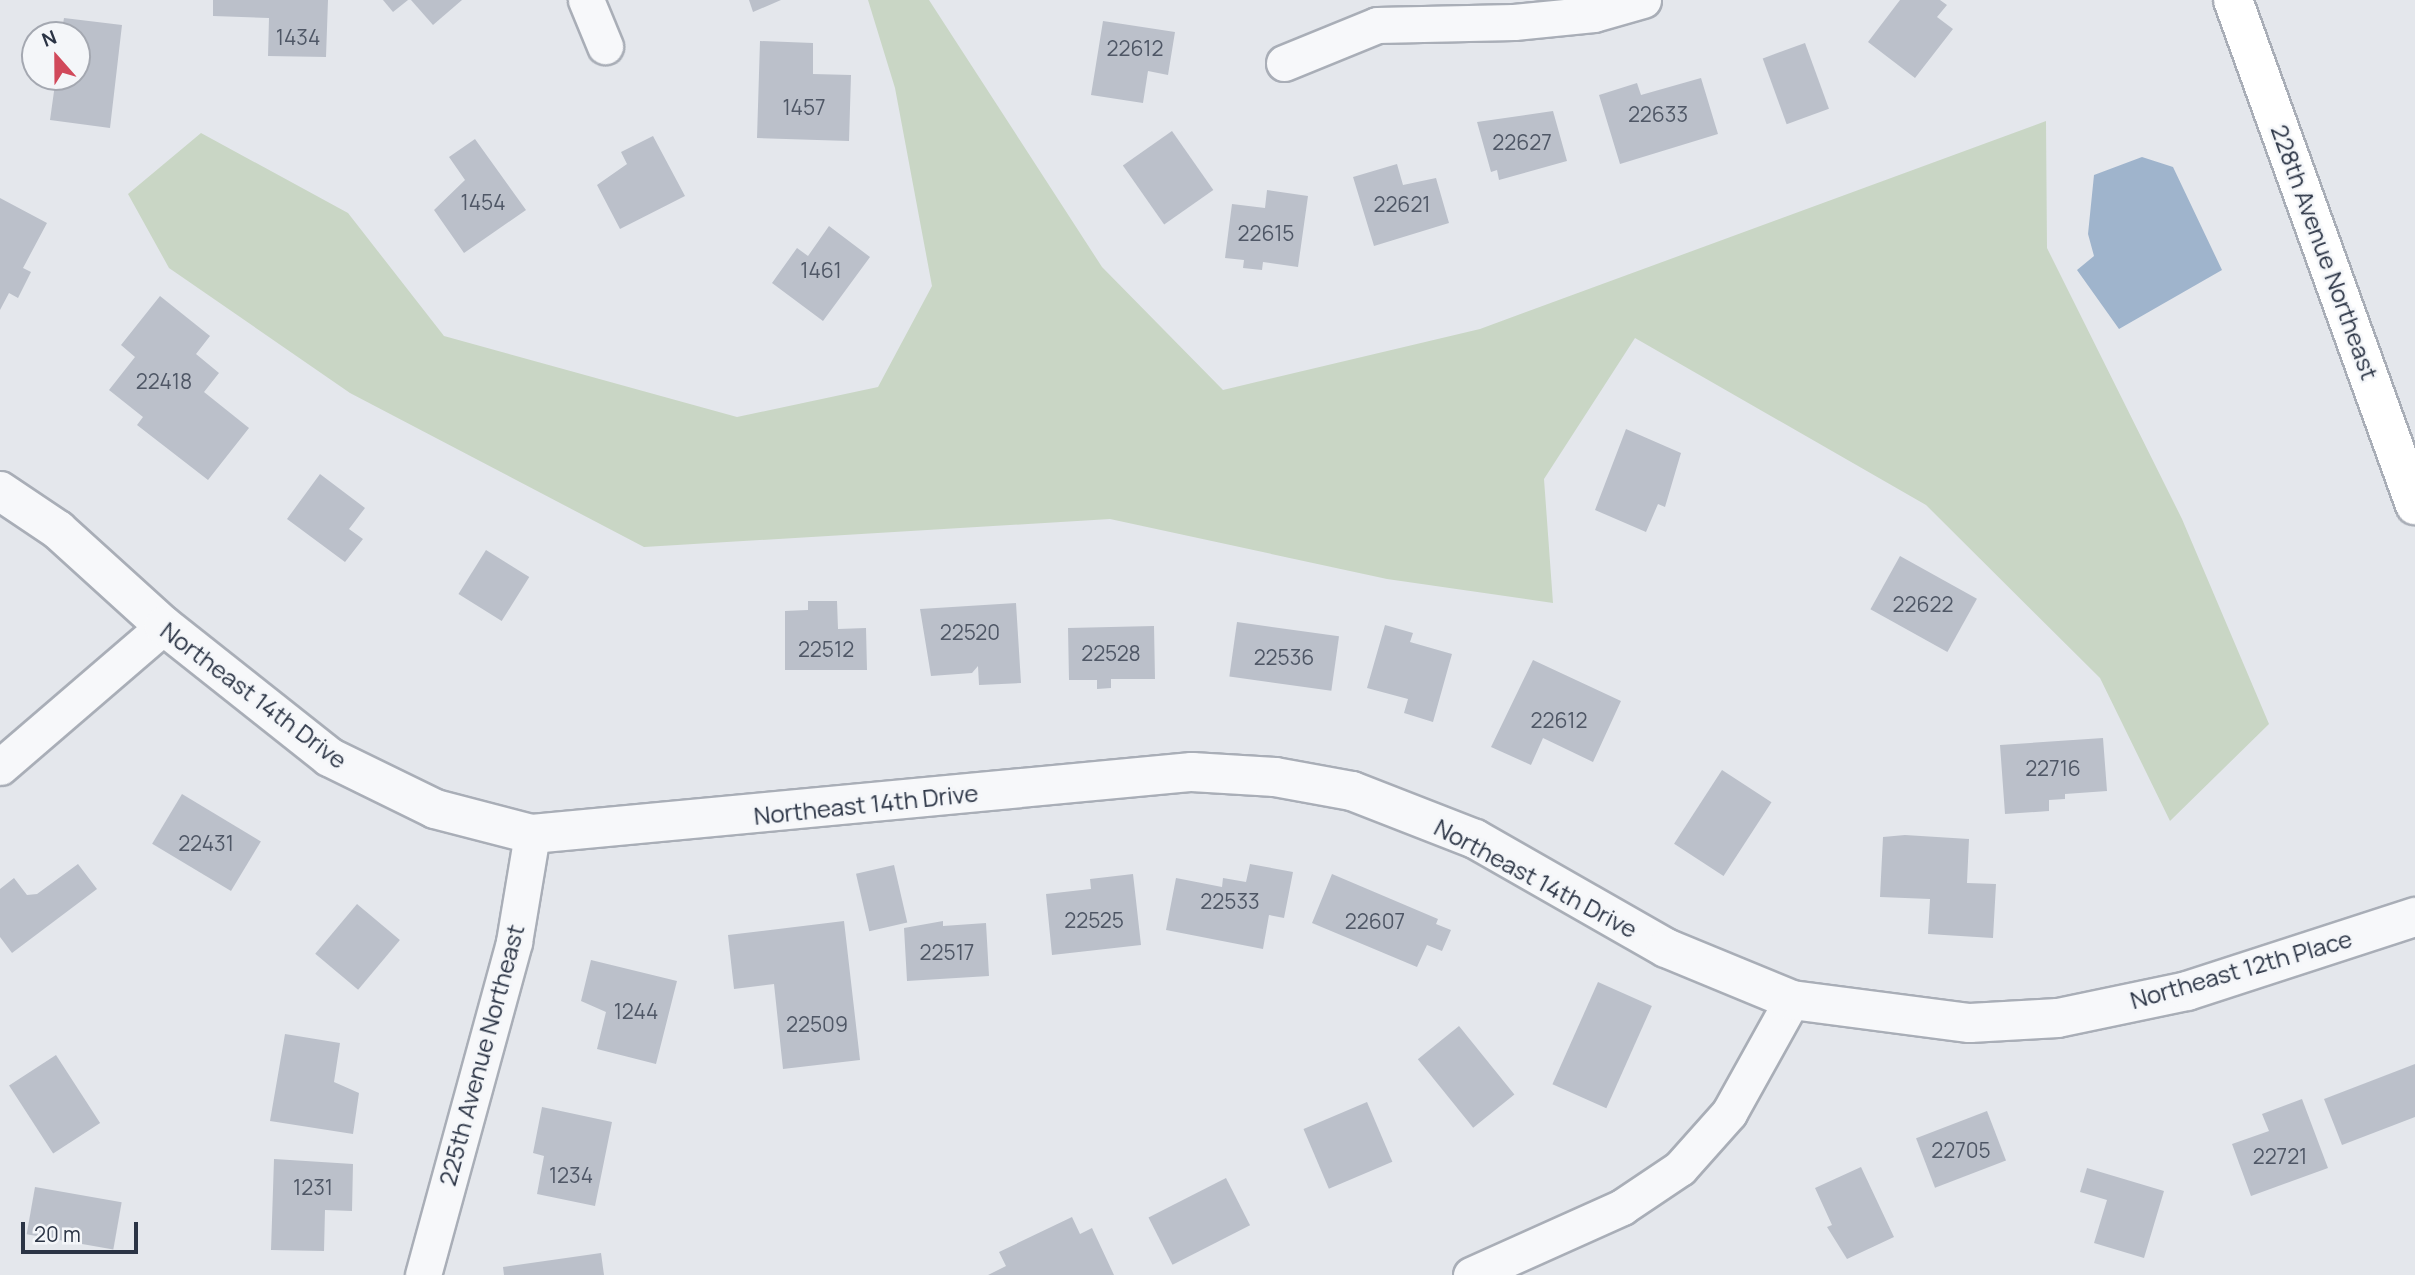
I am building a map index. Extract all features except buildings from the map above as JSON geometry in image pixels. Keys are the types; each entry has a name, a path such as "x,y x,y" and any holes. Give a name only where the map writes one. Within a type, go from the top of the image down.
{"main road":[{"name":"228th Avenue Northeast","path":"2233,0 2415,505"}],"street":[{"path":"586,0 605,46"},
{"path":"1284,63 1377,24 1527,21 1594,14 1643,0"},
{"name":"Northeast 14th Drive","path":"0,491 58,530 164,626 328,757 435,809 532,834 1192,772 1275,777 1352,791 1475,839 1666,948 1792,1000"},
{"path":"0,767 164,626"},
{"name":"225th Avenue Northeast","path":"423,1275 514,942 532,834"},
{"name":"Northeast 12th Place","path":"1792,1000 1970,1023 2058,1018 2187,991 2415,917"},
{"path":"1471,1275 1622,1207 1680,1168 1723,1122 1792,1000"}],"green space":[{"path":"868,0 929,0 1102,267 1223,390 1480,329 2046,121 2047,248 2182,519 2269,724 2170,821 2100,678 1926,505 1635,338 1544,479 1553,603 1387,579 1110,519 644,547 350,393 169,268 128,194 201,133 348,213 444,336 737,417 878,387 932,286 895,88"}],"water":[{"path":"2142,157 2173,167 2222,270 2119,329 2077,270 2094,256 2088,234 2094,175"}]}
